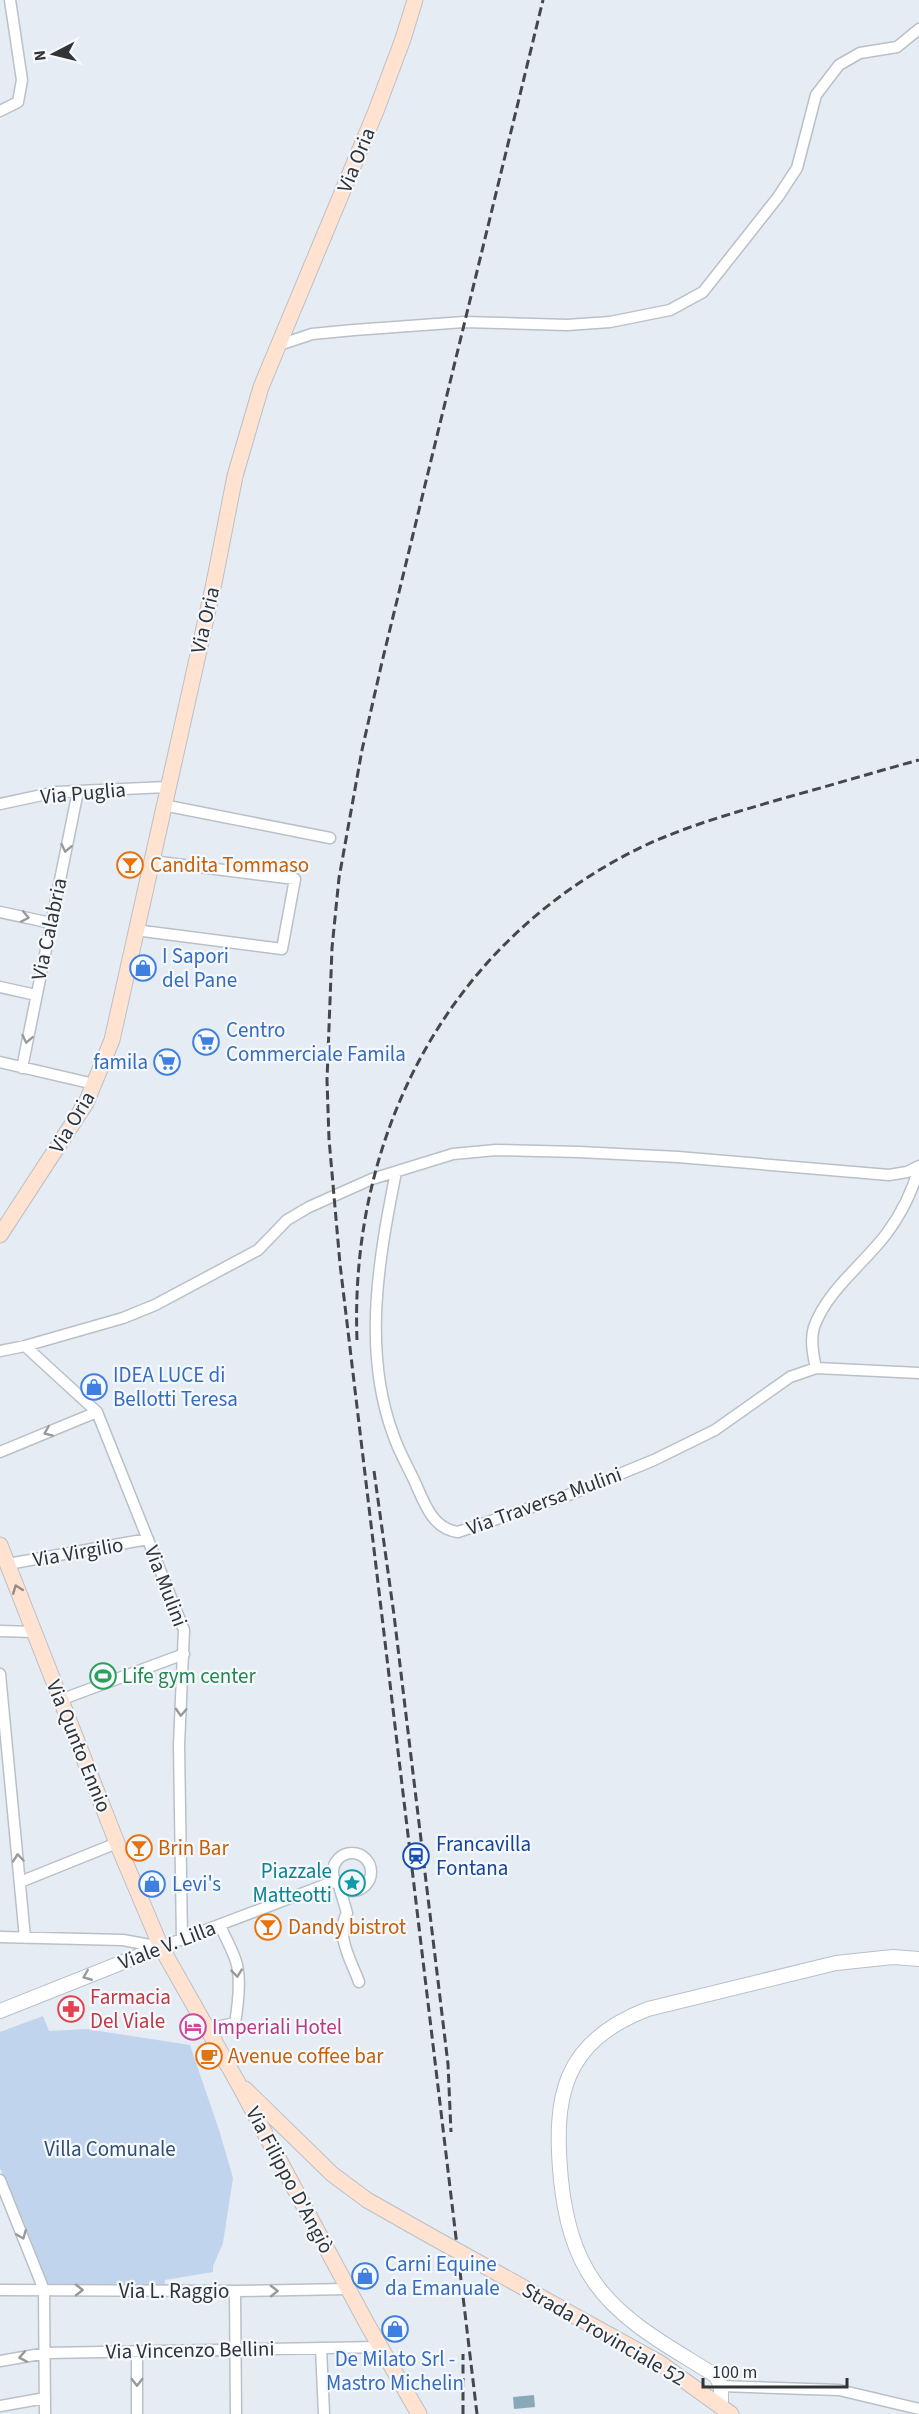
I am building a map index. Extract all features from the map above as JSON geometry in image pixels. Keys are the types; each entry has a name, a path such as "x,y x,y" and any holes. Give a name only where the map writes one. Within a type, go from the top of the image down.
{"main road":[{"name":"Via Oria","path":"0,1236 86,1103 117,1023 135,930 214,583 235,476 261,387 376,111 415,0"},
{"name":"Via Qunto Ennio","path":"0,1545 117,1843 161,1947"},
{"name":"Via Filippo D'Angiò","path":"161,1947 419,2414"},
{"name":"Strada Provinciale 52","path":"238,2083 332,2174 367,2200 660,2363 726,2410"}],"street":[{"path":"0,111 18,102 22,80 10,0"},
{"path":"279,345 312,334 354,330 464,322 567,326 610,322 670,310 703,292 778,197 797,168 816,95 838,64 860,53 897,47 919,29"},
{"name":"Via Puglia","path":"0,805 56,792 167,787"},
{"name":"Via Calabria","path":"22,1068 78,791"},
{"path":"163,805 330,838"},
{"path":"135,930 282,949 295,879 152,861"},
{"path":"0,912 51,923"},
{"path":"0,987 36,994"},
{"path":"0,1062 94,1084"},
{"path":"0,1351 123,1318 154,1305 258,1250 287,1220 309,1207 355,1186 443,1156 505,1150 678,1157 889,1175 907,1173 919,1167"},
{"path":"816,1368 812,1346 814,1328 826,1305 887,1234 910,1197 919,1167"},
{"name":"Via Traversa Mulini","path":"396,1172 379,1268 375,1325 383,1401 393,1435 426,1506 435,1521 446,1531 458,1532 571,1494 654,1460 715,1430 790,1377 816,1368 919,1373"},
{"name":"Via Mulini","path":"25,1346 97,1412 184,1630 179,1745 182,1940"},
{"path":"0,1452 97,1412"},
{"name":"Via Virgilio","path":"8,1564 148,1539"},
{"path":"0,1631 34,1632"},
{"path":"60,1700 184,1654"},
{"path":"0,1674 13,1792 25,1938"},
{"path":"0,1792 13,1792"},
{"path":"20,1882 117,1843"},
{"name":"Viale V. Lilla","path":"0,2011 161,1947 337,1884 347,1913 342,1922 341,1934 359,1982"},
{"path":"207,2029 235,2023 238,1991 237,1965 220,1926"},
{"path":"0,1937 123,1940 161,1947"},
{"path":"726,2410 717,2376 634,2323 612,2303 595,2283 581,2261 569,2229 559,2153 558,2123 562,2094 571,2071 595,2038 623,2018 648,2009 836,1963 894,1957 919,1959"},
{"path":"0,2180 45,2290 45,2414"},
{"name":"Via L. Raggio","path":"0,2290 348,2289"},
{"path":"235,2291 236,2414"},
{"name":"Via Vincenzo Bellini","path":"0,2361 46,2353 380,2347"},
{"path":"321,2348 324,2414"},
{"path":"137,2350 137,2414"},
{"path":"721,2386 839,2390 919,2409"},
{"path":"0,2406 45,2398"}],"green space":[{"name":"Villa Comunale","path":"43,2016 49,2031 86,2029 190,2045 233,2178 223,2243 213,2266 213,2272 165,2280 165,2286 48,2286 0,2168 0,2032"}],"shaded area":[{"path":"534,2395 535,2407 514,2409 513,2397"}],"railway":[{"path":"477,2414 340,1264 329,1139 327,1080 332,948 339,878 362,750 543,0"},
{"path":"357,1340 359,1262 372,1187 394,1115 426,1048 468,986 518,931 578,884 663,837 734,813 919,760"},
{"path":"374,1471 394,1615 448,2064 451,2132"},
{"path":"463,2354 463,2414"}],"place":[{"name":"Candita Tommaso","path":"130,865"},
{"name":"I Sapori del Pane","path":"143,968"},
{"name":"Centro Commerciale Famila","path":"206,1042"},
{"name":"famila","path":"167,1062"},
{"name":"IDEA LUCE di Bellotti Teresa","path":"94,1387"},
{"name":"Life gym center","path":"103,1676"},
{"name":"Brin Bar","path":"139,1848"},
{"name":"Francavilla Fontana","path":"416,1856"},
{"name":"Piazzale Matteotti","path":"352,1883"},
{"name":"Levi's","path":"152,1884"},
{"name":"Dandy bistrot","path":"268,1927"},
{"name":"Farmacia Del Viale","path":"71,2009"},
{"name":"Imperiali Hotel","path":"193,2027"},
{"name":"Avenue coffee bar","path":"209,2056"},
{"name":"Carni Equine da Emanuale","path":"365,2276"},
{"name":"De Milato Srl - Mastro Michelin","path":"395,2329"}]}
